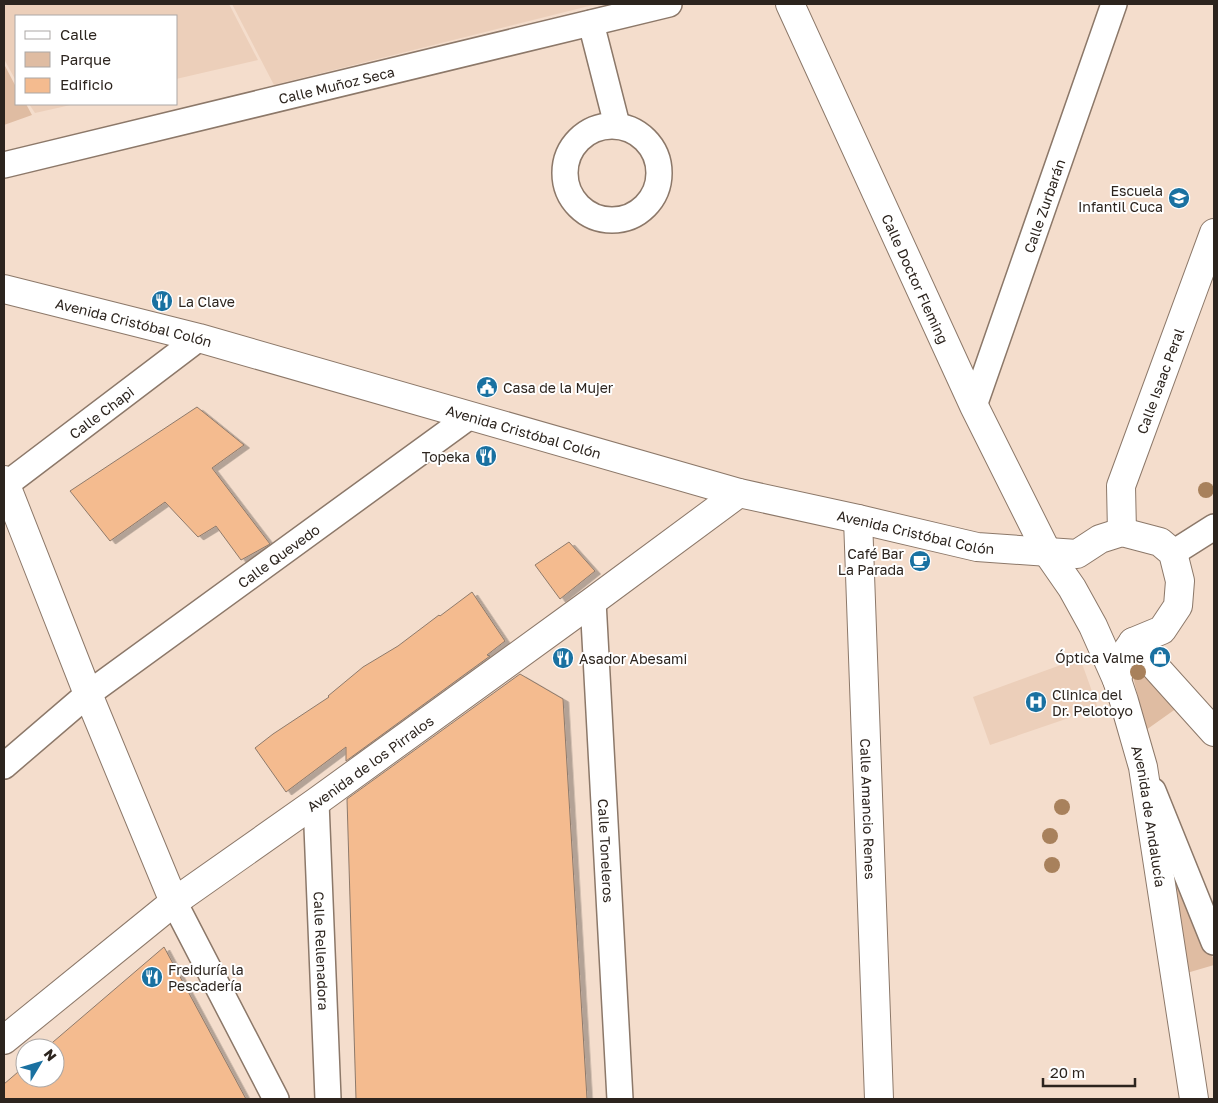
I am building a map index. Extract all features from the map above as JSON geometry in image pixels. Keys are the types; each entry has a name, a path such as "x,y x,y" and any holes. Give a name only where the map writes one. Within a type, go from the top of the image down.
{"main road":[{"name":"Calle Doctor Fleming","path":"790,4 974,406 1047,552"},
{"name":"Calle Isaac Peral","path":"1122,532 1121,486 1214,233"},
{"name":"Avenida Cristóbal Colón","path":"4,289 199,338 739,493 858,519 976,548 1077,554 1100,539 1122,532"},
{"path":"4,484 174,902"},
{"name":"Avenida de los Pirralos","path":"4,1040 174,902 316,802 739,493"},
{"name":"Calle Amancio Renes","path":"858,519 879,1099"},
{"path":"1117,680 1122,658 1133,642 1162,630 1178,606 1180,581 1173,553 1160,542 1122,532"},
{"name":"Avenida de Andalucía","path":"1047,552 1072,588 1093,626 1117,680 1143,767 1194,1099"},
{"path":"1133,642 1214,732"}],"street":[{"name":"Calle Muñoz Seca","path":"4,165 669,4"},
{"name":"Calle Zurbarán","path":"974,406 1114,4"},
{"path":"591,23 616,125"},
{"name":"Calle Chapi","path":"4,484 199,338"},
{"name":"Calle Quevedo","path":"4,766 88,694 470,416"},
{"path":"1173,553 1214,526"},
{"name":"Calle Toneleros","path":"593,601 620,1099"},
{"path":"1143,767 1214,942"},
{"name":"Calle Rellenadora","path":"316,802 328,1099"},
{"path":"174,902 276,1099"}],"shaded area":[{"path":"4,4 229,4 258,60 178,79 178,15 15,15 15,79 4,59"},
{"path":"232,4 597,4 274,85"},
{"path":"30,105 71,105 35,113"},
{"name":"Clinica del Dr. Pelotoyo","path":"1080,658 1098,708 990,745 973,697"}],"green space":[{"path":"4,64 15,85 15,105 27,105 32,115 4,125"},
{"path":"1128,656 1177,708 1146,730"},
{"path":"1170,873 1214,960 1214,965 1180,975"}],"building":[{"path":"197,407 244,445 212,468 270,544 241,560 216,526 198,537 165,502 110,541 70,491"},
{"path":"569,542 595,571 560,599 535,565"},
{"path":"472,592 505,641 487,655 490,656 346,761 346,747 286,792 255,748 329,697 363,667 398,646"},
{"path":"520,674 563,699 587,1099 356,1099 347,799"},
{"path":"164,947 246,1099 4,1099 4,1084 15,1075 15,1088 65,1088 65,1038 58,1038"}],"place":[{"name":"Escuela Infantil Cuca","path":"1179,198"},
{"name":"La Clave","path":"162,301"},
{"name":"Casa de la Mujer","path":"487,387"},
{"name":"Topeka","path":"486,456"},
{"name":"Café Bar La Parada","path":"920,561"},
{"name":"Óptica Valme","path":"1160,657"},
{"name":"Asador Abesami","path":"563,658"},
{"name":"Clinica del Dr. Pelotoyo","path":"1036,702"},
{"name":"Freiduría la Pescadería","path":"152,977"}]}
